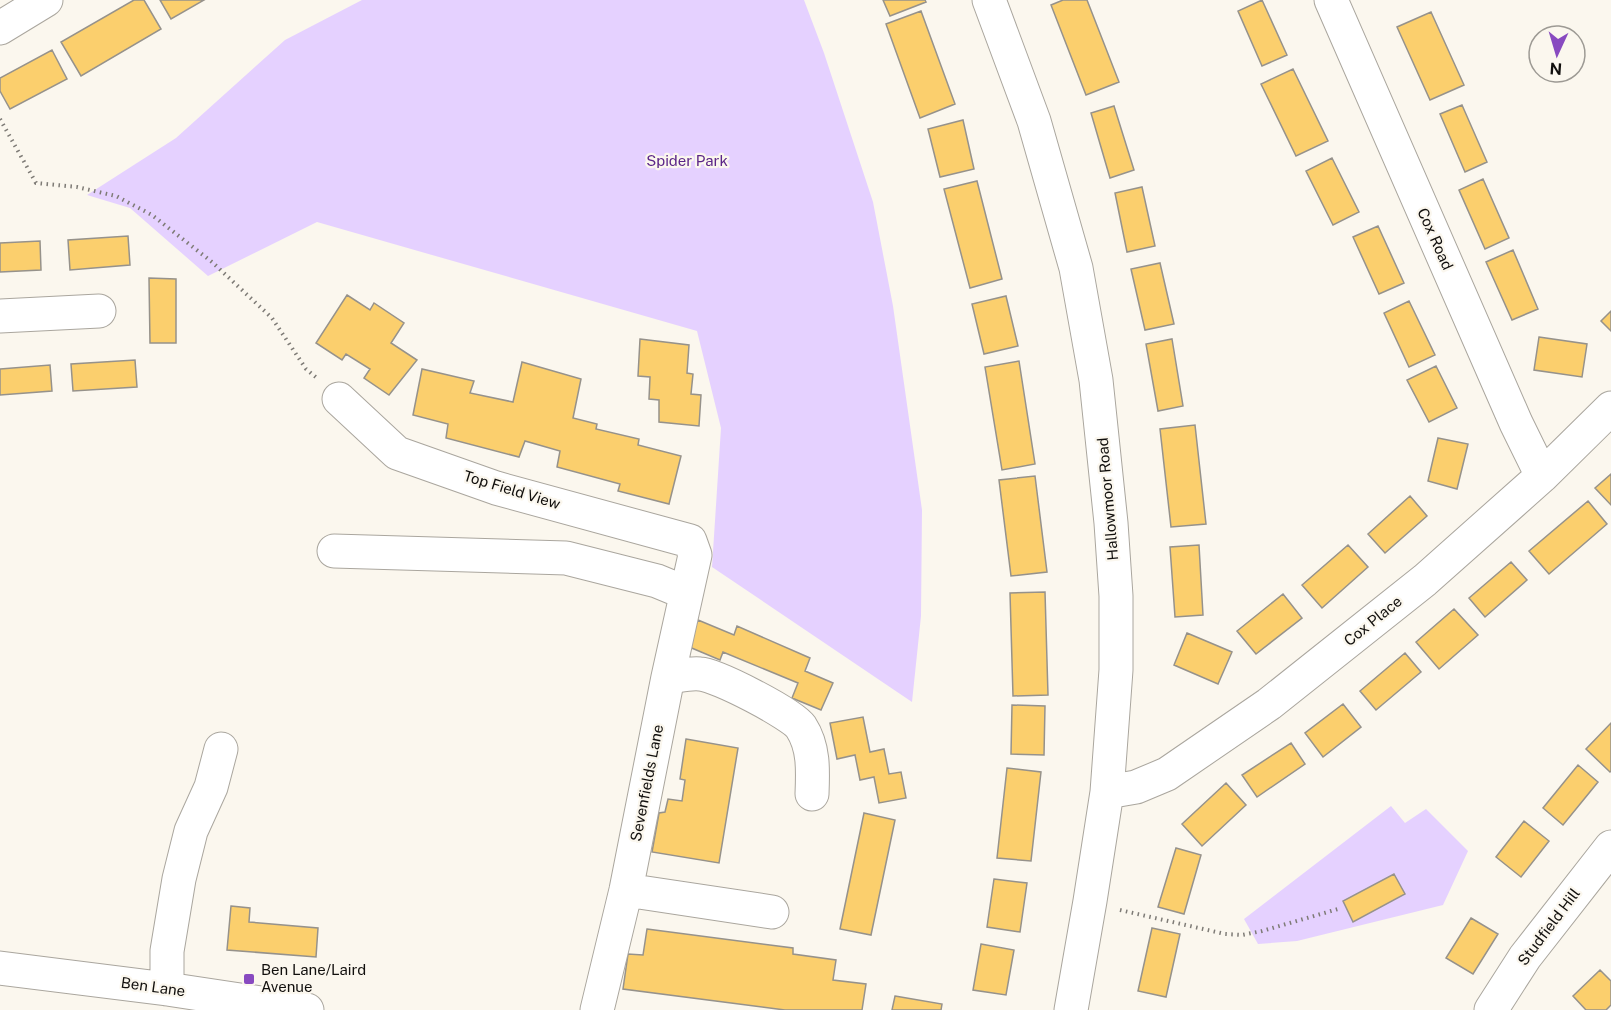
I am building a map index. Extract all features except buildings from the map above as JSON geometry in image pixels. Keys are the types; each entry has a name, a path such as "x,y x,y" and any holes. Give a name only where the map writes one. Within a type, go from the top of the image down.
{"street":[{"path":"0,28 45,0"},
{"name":"Hallowmoor Road","path":"988,0 1034,121 1076,268 1096,380 1111,523 1116,596 1116,670 1107,792 1071,1010"},
{"name":"Cox Road","path":"1331,0 1516,423 1542,476"},
{"path":"0,316 99,311"},
{"name":"Top Field View","path":"339,399 397,453 496,488 690,541 695,555"},
{"name":"Cox Place","path":"1107,792 1136,787 1167,774 1269,704 1425,580 1542,476 1611,408"},
{"path":"334,551 566,558 657,581 686,593"},
{"name":"Sevenfields Lane","path":"597,1010 626,890 668,677 695,555"},
{"path":"668,677 700,674 724,680 799,725 808,742 813,764 812,794"},
{"path":"167,989 167,951 179,879 191,831 211,787 221,749"},
{"name":"Studfield Hill","path":"1491,1010 1538,939 1611,847"},
{"path":"626,890 772,912"},
{"name":"Ben Lane","path":"0,968 129,997 167,989 307,1010"}],"path":[{"path":"0,119 36,183 77,187 116,195 152,215 212,262 272,318 306,369 339,399"},
{"path":"1090,901 1156,919 1225,934 1242,935 1338,909"}],"green space":[{"name":"Spider Park","path":"362,0 804,0 873,202 893,306 922,510 921,616 912,702 712,567 721,428 697,331 317,222 208,276 130,208 87,195 176,138 285,40"},
{"path":"1391,806 1405,823 1426,809 1468,851 1443,905 1297,941 1258,944 1244,919"}],"place":[{"name":"Ben Lane/Laird Avenue","path":"249,979"}]}
